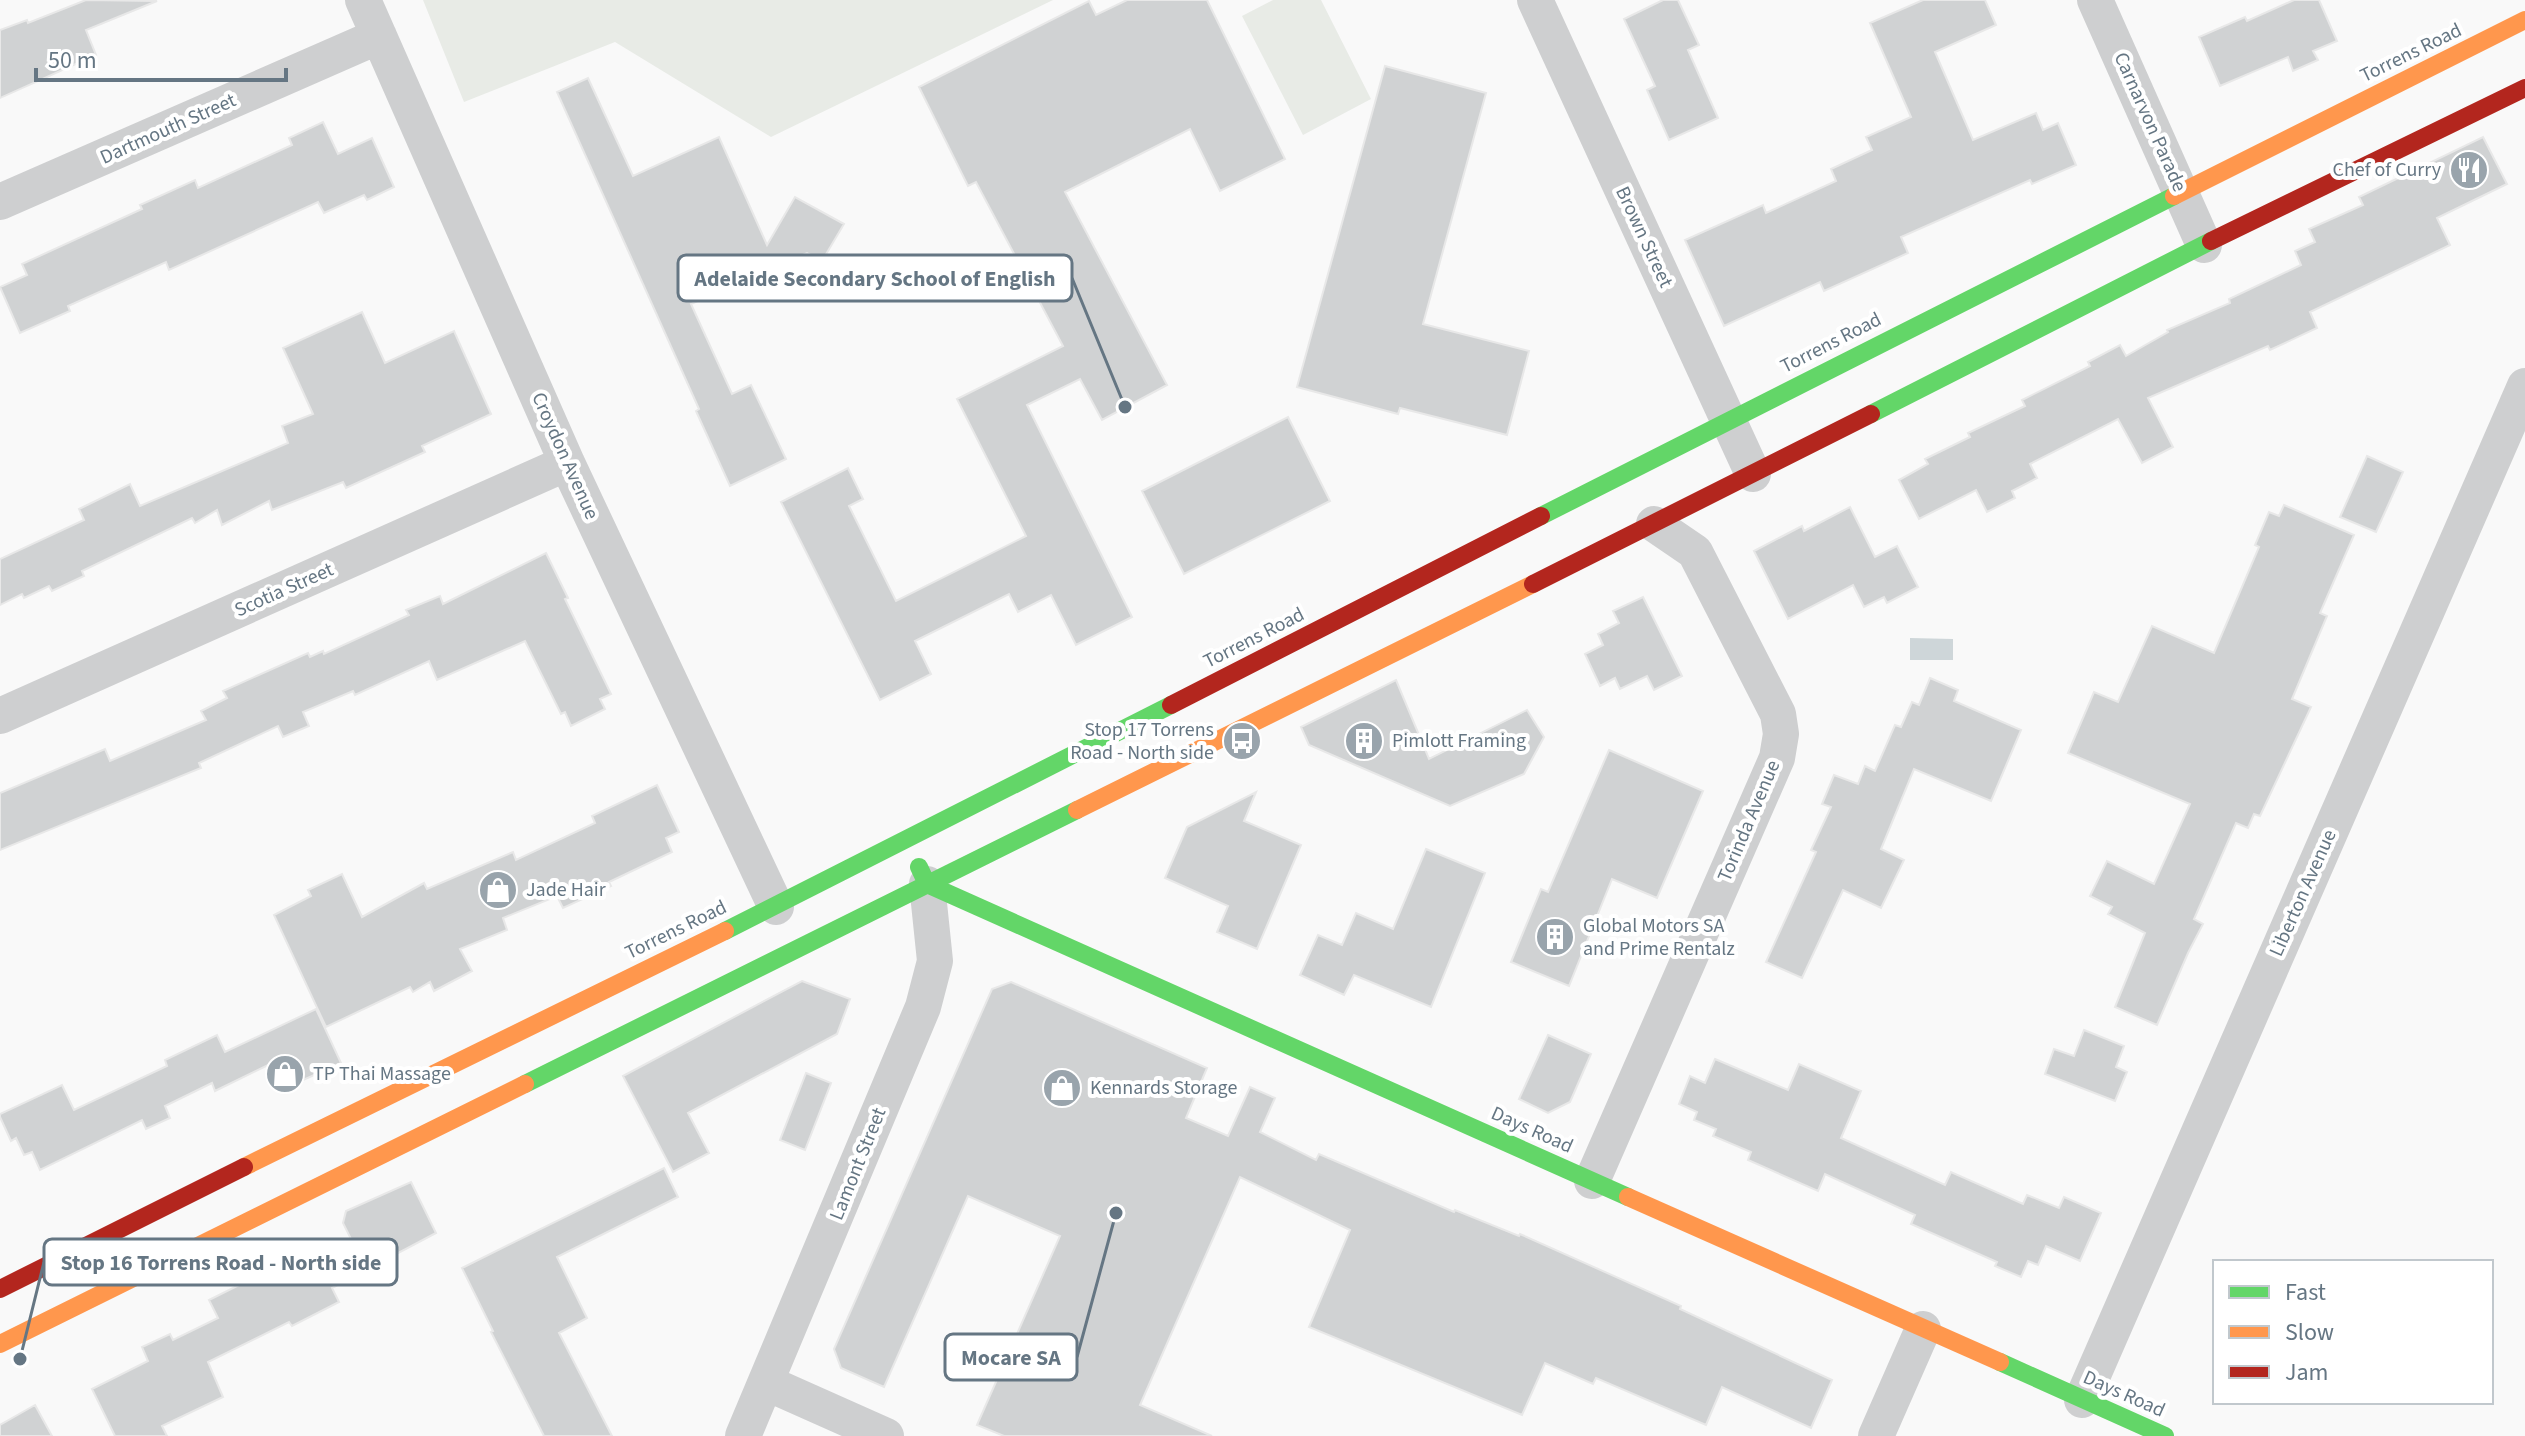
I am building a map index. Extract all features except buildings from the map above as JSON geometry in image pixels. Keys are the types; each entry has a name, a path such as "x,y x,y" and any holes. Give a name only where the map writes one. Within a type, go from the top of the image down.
{"main road":[{"path":"2488,39 2525,2"},
{"name":"Torrens Road","path":"0,1289 545,1018 776,907 1728,420 2525,20"},
{"path":"0,1344 1654,524 2204,245 2525,88"},
{"path":"2500,101 2525,105"},
{"path":"907,839 927,884"},
{"name":"Days Road","path":"927,884 2165,1436"}],"street":[{"name":"Croydon Avenue","path":"363,0 567,463 776,907"},
{"name":"Brown Street","path":"1535,0 1753,474"},
{"name":"Carnarvon Parade","path":"2095,0 2204,245"},
{"name":"Dartmouth Street","path":"0,202 379,36"},
{"name":"Liberton Avenue","path":"2082,1400 2525,386"},
{"name":"Scotia Street","path":"0,716 567,463"},
{"name":"Torinda Avenue","path":"1592,1181 1777,758 1781,734 1778,714 1695,552 1654,524"},
{"name":"Lamont Street","path":"743,1436 923,1007 935,961 927,884"},
{"path":"1876,1436 1923,1329"},
{"path":"767,1383 886,1436"}],"shaded area":[{"path":"423,0 1053,0 771,137 615,42 464,102"},
{"path":"1273,0 1321,0 1371,99 1303,135 1242,16"},
{"path":"1910,638 1953,639 1953,660 1910,660"}],"traffic: fast":[{"path":"1541,516 2174,196"},
{"path":"1871,414 2211,241"},
{"path":"725,931 1171,705"},
{"path":"525,1084 1077,810"},
{"path":"919,867 927,884 1628,1197"},
{"path":"2000,1362 2165,1436"}],"traffic: slow":[{"path":"2174,196 2525,20"},
{"path":"1077,810 1533,584"},
{"path":"244,1167 725,931"},
{"path":"0,1344 525,1084"},
{"path":"1628,1197 2000,1362"}],"traffic: jam":[{"path":"2211,241 2525,88"},
{"path":"1533,584 1871,414"},
{"path":"1171,705 1541,516"},
{"path":"0,1289 244,1167"}],"place":[{"name":"Chef of Curry","path":"2469,170"},
{"name":"Adelaide Secondary School of English","path":"1125,407"},
{"name":"Stop 17 Torrens Road - North side","path":"1242,741"},
{"name":"Pimlott Framing","path":"1364,741"},
{"name":"Jade Hair","path":"498,890"},
{"name":"Global Motors SA and Prime Rentalz","path":"1555,937"},
{"name":"TP Thai Massage","path":"285,1074"},
{"name":"Kennards Storage","path":"1062,1088"},
{"name":"Mocare SA","path":"1116,1213"},
{"name":"Stop 16 Torrens Road - North side","path":"20,1359"}]}
